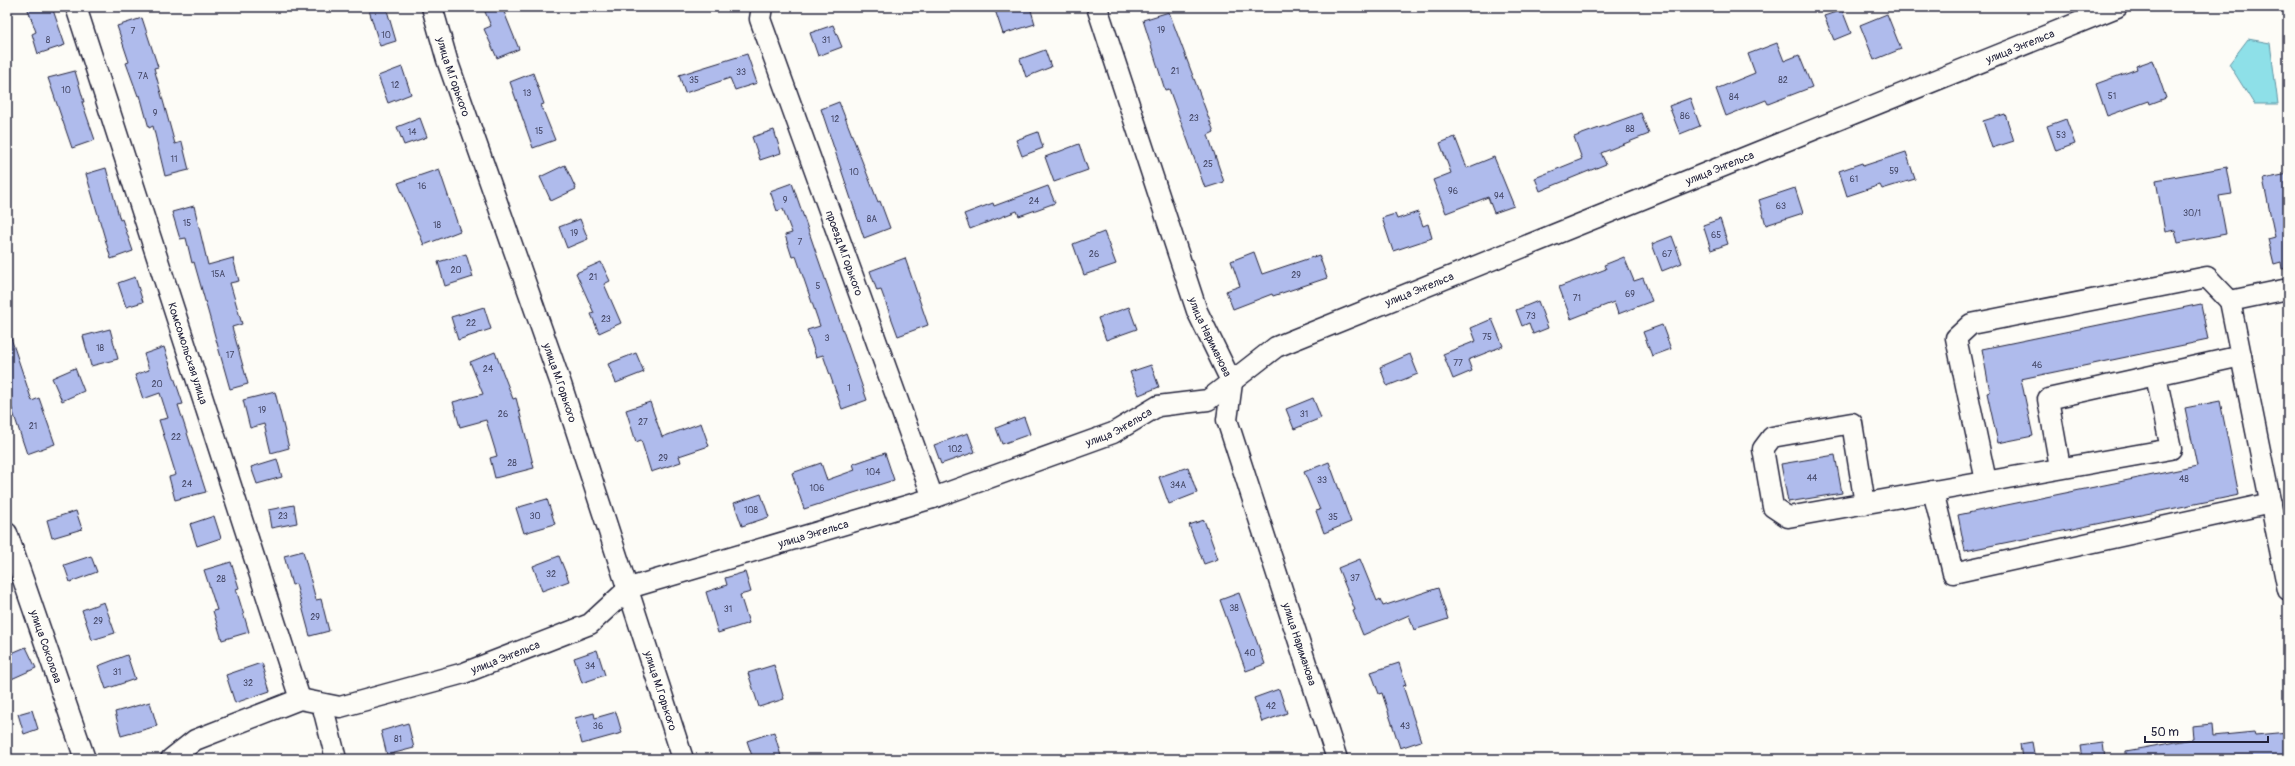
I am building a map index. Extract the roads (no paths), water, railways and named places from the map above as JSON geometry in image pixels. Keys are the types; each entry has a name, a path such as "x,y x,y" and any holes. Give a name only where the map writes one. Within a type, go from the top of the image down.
{"street":[{"name":"Комсомольская улица","path":"76,7 300,700"},
{"name":"улица М.Горького","path":"432,7 447,60 562,384 683,759"},
{"name":"улица Нариманова","path":"1098,7 1197,311 1232,383 1227,420 1337,759"},
{"name":"улица Энгельса","path":"300,700 340,707 464,673 590,624 629,588 933,498 1113,433 1158,406 1208,400 1232,383 1276,347 2117,7"},
{"name":"проезд М.Горького","path":"759,11 933,498"},
{"path":"1986,481 1956,338 1971,324 2207,277 2230,301 2288,590"},
{"path":"2230,301 2288,289"},
{"path":"2060,467 2048,399 2241,356"},
{"path":"1865,504 1852,423 1772,437 1763,449 1773,507 1788,517 1865,504 2060,467 2171,448 2156,376"},
{"path":"1933,491 1953,573 2270,503"},
{"name":"улица Соколова","path":"7,533 86,759"},
{"path":"171,759 196,740 300,700"},
{"path":"322,704 336,759"}],"water":[{"path":"2248,39 2270,43 2278,104 2254,104 2229,64"}]}
